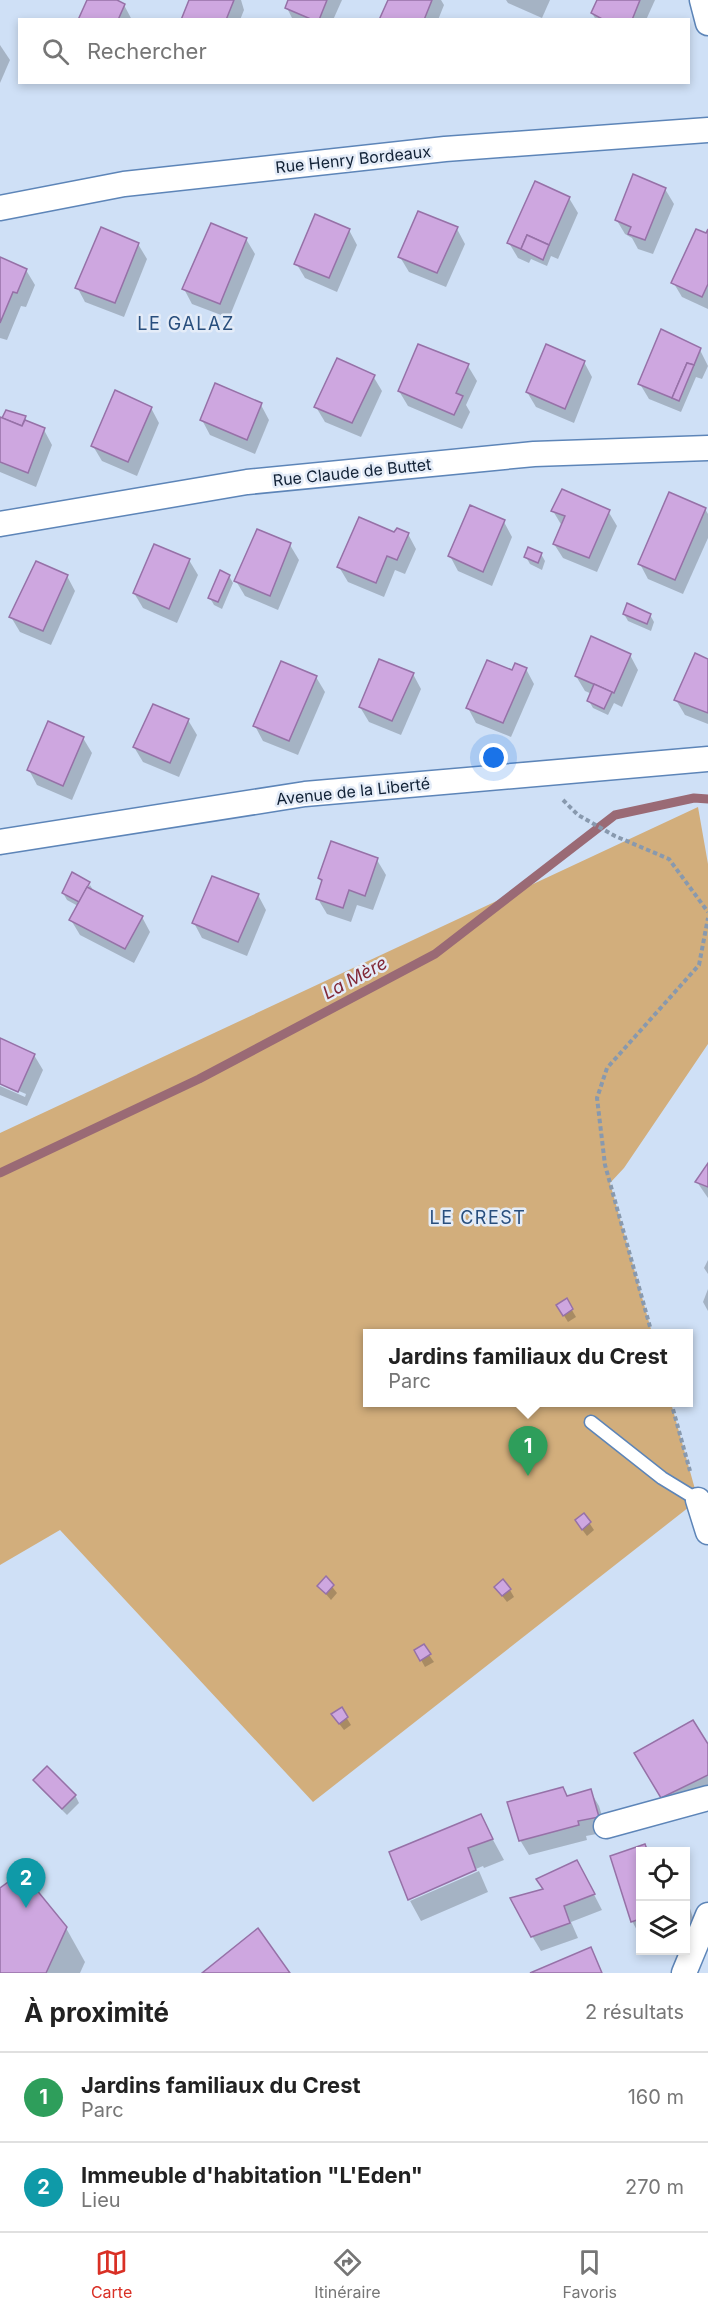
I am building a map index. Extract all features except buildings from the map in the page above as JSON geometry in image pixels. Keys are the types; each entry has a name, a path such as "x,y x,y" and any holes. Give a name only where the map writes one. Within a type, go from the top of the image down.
{"street":[{"path":"702,0 708,23"},
{"name":"Rue Henry Bordeaux","path":"0,208 124,184 445,149 708,130"},
{"name":"Rue Claude de Buttet","path":"0,524 238,483 534,454 708,448"},
{"name":"Avenue de la Liberté","path":"0,842 305,794 708,759"},
{"path":"698,1500 708,1532"},
{"path":"606,1826 708,1798"},
{"path":"684,1973 708,1915"}],"lane":[{"path":"591,1422 662,1478 698,1500"}],"path":[{"path":"578,815 615,836 669,858 708,912"},
{"path":"651,1329 605,1165 597,1098 607,1068 699,964 708,918"},
{"path":"672,1407 698,1500"}],"shaded area":[{"path":"698,807 708,864 708,1044 624,1168 610,1183 651,1329 363,1329 363,1407 672,1407 698,1500 313,1802 60,1530 0,1565 0,1133"}],"waterway":[{"name":"La Mère","path":"0,1173 199,1079 435,954 615,815 694,798 708,799"}],"place":[{"name":"Jardins familiaux du Crest","path":"528,1476"},
{"name":"Immeuble d'habitation \"L'Eden\"","path":"26,1908"}],"district":[{"name":"LE GALAZ","path":"186,324"},
{"name":"LE CREST","path":"478,1218"}]}
